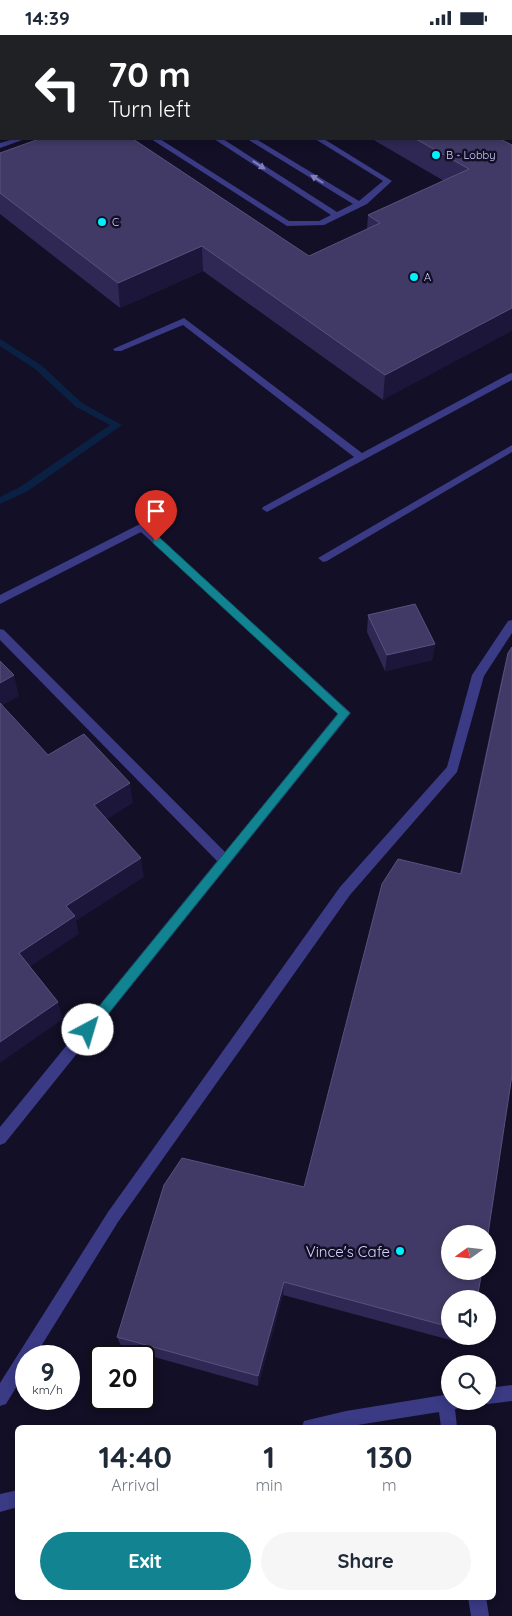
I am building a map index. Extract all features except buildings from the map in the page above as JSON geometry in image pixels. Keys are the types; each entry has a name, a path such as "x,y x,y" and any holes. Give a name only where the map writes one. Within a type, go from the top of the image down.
{"street":[{"path":"0,146 17,140"},
{"path":"157,140 287,224 321,223 358,204 388,181 321,140"},
{"path":"220,140 336,215"},
{"path":"253,140 358,204"},
{"path":"118,349 184,321 361,457"},
{"path":"266,509 512,375"},
{"path":"323,558 512,448"},
{"path":"0,600 142,527 345,713 0,1137"},
{"path":"0,1398 113,1217 345,891 453,769 478,675 512,624"},
{"path":"0,633 225,860"},
{"path":"496,1396 512,1393"},
{"path":"319,1425 441,1404"},
{"path":"450,1425 451,1410"},
{"path":"0,1503 15,1499"},
{"path":"477,1600 480,1616"}],"waterway":[{"path":"0,342 38,367 79,405 117,425 24,489 0,501"}],"place":[{"name":"B - Lobby","path":"436,155"},
{"name":"C","path":"102,222"},
{"name":"A","path":"414,277"},
{"name":"Vince's Cafe","path":"400,1251"}],"route":[{"path":"88,1030 345,713 156,541"}]}
